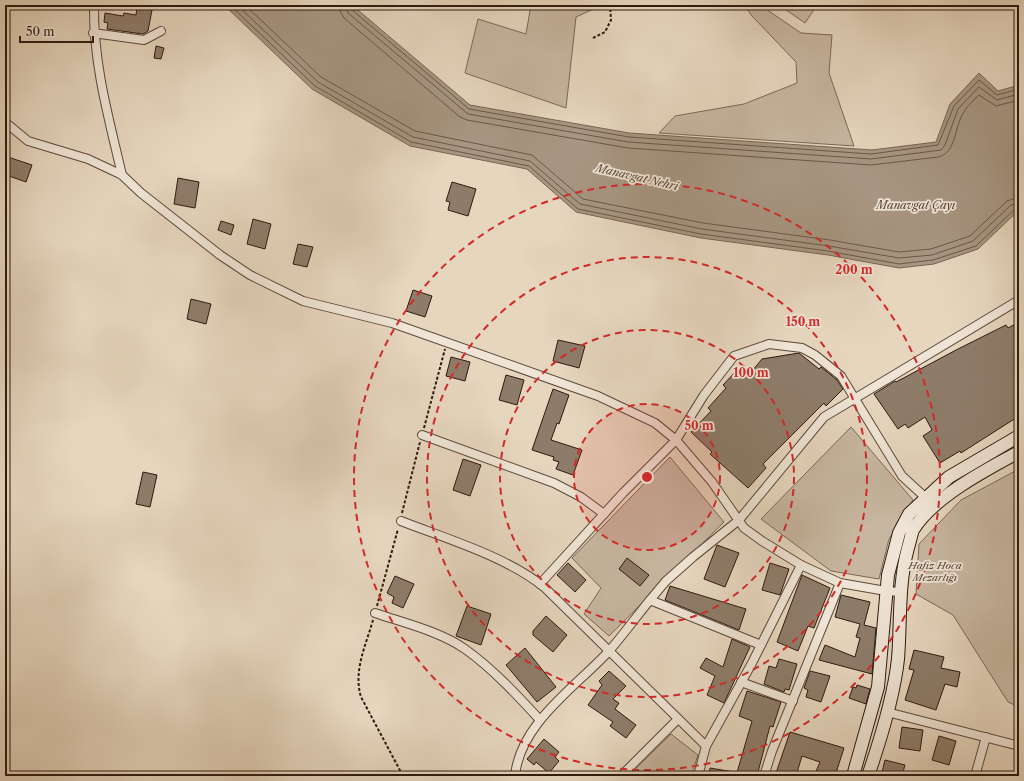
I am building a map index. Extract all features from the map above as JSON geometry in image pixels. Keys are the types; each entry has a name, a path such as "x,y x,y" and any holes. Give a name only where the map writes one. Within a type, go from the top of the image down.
{"main road":[{"path":"853,776 878,687 886,591 892,556 899,533 909,514 949,477 1019,436"},
{"path":"868,776 887,712 898,660 901,592 905,560 913,531 926,516 955,489 1019,452"}],"street":[{"path":"94,5 94,33 105,99 122,175"},
{"path":"94,33 144,40 161,31"},
{"path":"5,122 28,141 88,158 122,175 141,193 220,255 250,275 303,301 392,323 598,396 655,423 676,440 712,482 744,528 762,541 801,565 840,583 886,591 901,592"},
{"path":"515,776 516,764 522,749 540,720 609,650 666,581 739,520 824,417 1019,300"},
{"path":"540,584 604,514 676,440 704,396 734,356 770,344 802,348 815,355 841,376 902,476 926,498"},
{"path":"422,435 554,483 581,497 604,514"},
{"path":"400,521 508,564 540,584 706,746"},
{"path":"698,776 706,746 761,645 801,565"},
{"path":"764,776 792,701 840,583"},
{"path":"650,600 761,645"},
{"path":"375,613 438,635 465,649 505,683 540,720"},
{"path":"741,682 792,701"},
{"path":"887,712 1019,746"},
{"path":"621,776 678,719"},
{"path":"975,776 986,737"}],"path":[{"path":"592,38 605,32 610,20 610,5"},
{"path":"402,776 361,697 358,685 359,670 447,343"}],"green space":[{"path":"531,5 602,5 576,17 566,108 465,73 478,19 526,34"},
{"path":"744,5 760,5 801,33 832,35 829,73 854,146 659,133 675,116 744,104 797,83 796,62 752,16"},
{"path":"779,5 817,5 805,23"},
{"path":"851,427 913,500 889,539 879,579 831,571 761,519"},
{"path":"670,457 724,522 609,636 584,614 601,588 572,558"},
{"name":"Hafız Hoca Mezarlığı","path":"1019,469 1019,707 1008,702 953,615 916,594 919,544 961,500"},
{"path":"671,734 698,755 691,776 628,776"}],"water":[{"name":"Manavgat Çayı","path":"224,5 352,5 470,105 629,133 872,150 936,142 950,104 979,73 998,91 1019,85 1019,210 978,249 934,264 899,268 828,255 701,238 576,212 527,169 410,146 312,89"}],"building":[{"path":"137,7 152,10 148,31 143,34 107,29 108,23 104,22 105,13 123,16 124,13 136,15"},
{"path":"156,46 164,48 161,59 154,58"},
{"path":"5,156 32,165 26,182 9,176 10,173 5,172"},
{"path":"178,178 199,182 195,208 174,204"},
{"path":"452,182 476,189 468,216 448,210 450,202 446,201"},
{"path":"253,219 271,224 265,249 247,244"},
{"path":"221,221 234,225 231,235 218,230"},
{"path":"298,244 313,247 307,267 293,264"},
{"path":"413,290 432,296 425,317 406,311"},
{"path":"191,299 211,304 206,324 187,319"},
{"path":"1019,322 1019,416 961,453 960,451 940,463 923,436 932,430 925,417 908,428 905,424 898,429 874,394 895,381 896,382 1006,325 1008,328"},
{"path":"558,340 585,346 579,368 553,361"},
{"path":"799,353 819,369 821,367 837,380 843,389 826,406 824,403 763,464 766,468 748,488 710,454 712,452 691,432 711,411 708,408 726,388 723,385 738,369 747,377 762,359"},
{"path":"451,357 470,362 465,381 446,376"},
{"path":"506,375 524,380 517,405 499,400"},
{"path":"553,389 569,395 559,424 557,423 551,440 582,450 573,475 556,469 559,462 553,460 554,457 532,450"},
{"path":"463,459 481,465 470,496 453,490"},
{"path":"143,472 157,475 150,507 136,504"},
{"path":"717,545 739,553 725,587 704,579"},
{"path":"627,558 649,575 640,586 619,569"},
{"path":"568,563 586,580 575,592 557,575"},
{"path":"770,563 789,569 780,595 762,590"},
{"path":"802,575 830,588 814,628 808,626 798,651 777,642"},
{"path":"395,576 414,584 403,608 392,603 394,597 387,593"},
{"path":"670,586 746,609 739,630 665,600"},
{"path":"841,595 870,602 864,625 876,628 872,674 819,660 825,645 855,657 860,638 856,637 860,624 835,617"},
{"path":"467,606 491,614 481,645 456,636"},
{"path":"546,616 567,635 553,652 533,635 533,631"},
{"path":"732,639 750,647 724,703 707,695 715,676 700,668 706,658 723,667"},
{"path":"525,648 556,687 537,702 506,665"},
{"path":"914,650 944,657 941,668 960,672 957,687 945,684 936,710 905,700 914,670 909,669"},
{"path":"779,659 797,664 789,690 785,689 784,692 764,684 769,666 776,668"},
{"path":"609,671 626,686 613,699 619,703 615,709 636,725 626,738 610,726 613,722 588,705 602,685 599,681"},
{"path":"810,671 830,676 821,702 806,697 808,690 804,688"},
{"path":"857,685 870,689 866,704 849,698 853,687 856,688"},
{"path":"747,691 781,702 773,727 770,726 757,776 736,776 752,721 739,716"},
{"path":"902,727 923,730 920,751 899,748"},
{"path":"790,732 844,748 835,776 814,776 820,762 802,756 796,776 775,776"},
{"path":"939,736 956,741 949,765 932,760"},
{"path":"544,739 559,752 555,757 559,761 549,773 536,762 534,765 527,759"},
{"path":"885,760 905,765 902,776 881,776"},
{"path":"710,768 734,772 733,776 709,775"}],"water label":[{"name":"Manavgat Nehri","path":"637,177"}]}
